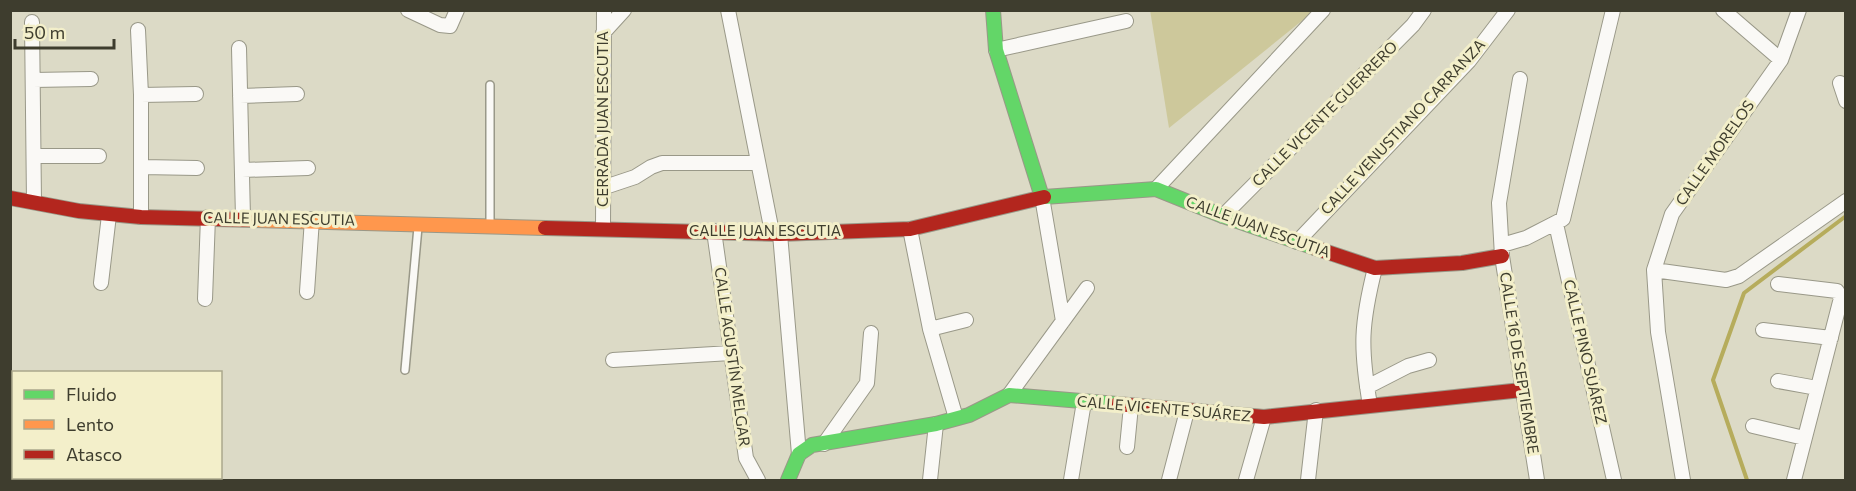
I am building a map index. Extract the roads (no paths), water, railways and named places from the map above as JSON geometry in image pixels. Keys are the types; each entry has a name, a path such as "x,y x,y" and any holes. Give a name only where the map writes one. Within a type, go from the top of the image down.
{"street":[{"path":"408,10 440,25 450,26 457,10"},
{"name":"CERRADA JUAN ESCUTIA","path":"603,228 604,10"},
{"path":"603,33 624,10"},
{"path":"728,10 758,163 776,233 799,454 788,480"},
{"path":"993,10 996,50 1042,197 1064,321"},
{"path":"1156,189 1323,10"},
{"name":"CALLE VICENTE GUERRERO","path":"1223,216 1413,25 1424,10"},
{"name":"CALLE VENUSTIANO CARRANZA","path":"1297,242 1468,61 1508,10"},
{"path":"1502,250 1556,224 1564,216 1613,10"},
{"path":"1723,10 1781,60"},
{"name":"CALLE MORELOS","path":"1683,480 1658,332 1654,270 1672,214 1781,60 1799,10"},
{"path":"996,50 1126,21"},
{"path":"32,22 34,202"},
{"path":"138,30 141,95 141,216"},
{"path":"239,48 243,218"},
{"path":"33,80 91,79"},
{"name":"CALLE 16 DE SEPTIEMBRE","path":"1520,79 1499,202 1502,250 1537,480"},
{"path":"1840,83 1845,101"},
{"path":"240,96 297,93"},
{"path":"141,95 196,94"},
{"path":"34,156 99,156"},
{"path":"602,188 635,177 651,167 662,164 758,163"},
{"path":"142,168 197,168"},
{"path":"242,170 308,168"},
{"name":"CALLE JUAN ESCUTIA","path":"10,198 110,215 776,233 910,229 1042,197 1156,189 1223,216 1375,267 1462,263 1502,250"},
{"path":"1654,270 1726,280 1739,276 1845,201"},
{"path":"101,283 110,215"},
{"path":"205,299 208,218"},
{"path":"307,292 312,219"},
{"name":"CALLE PINO SUÁREZ","path":"1556,224 1614,480"},
{"path":"910,229 930,329 956,418"},
{"name":"CALLE AGUSTÍN MELGAR","path":"714,231 747,458 758,480"},
{"path":"1370,405 1362,332 1375,267"},
{"path":"1778,284 1840,293 1840,323 1830,338 1794,480"},
{"path":"1010,395 1087,288"},
{"path":"930,329 966,320"},
{"path":"1763,330 1830,338"},
{"path":"799,454 818,444 867,383 871,333"},
{"path":"613,360 731,353"},
{"path":"1367,387 1408,366 1428,360"},
{"path":"1778,381 1817,388"},
{"name":"CALLE VICENTE SUÁREZ","path":"818,444 936,424 1010,395 1264,417 1522,390"},
{"path":"1071,480 1084,402"},
{"path":"1127,447 1131,406"},
{"path":"1308,480 1316,410"},
{"path":"1168,480 1187,411"},
{"path":"1246,480 1264,417"},
{"path":"930,480 936,424"},
{"path":"1753,426 1804,438"}],"lane":[{"path":"490,85 490,225"},
{"path":"405,370 418,224"}],"waterway":[{"path":"1747,480 1713,380 1744,293 1846,216"}]}
